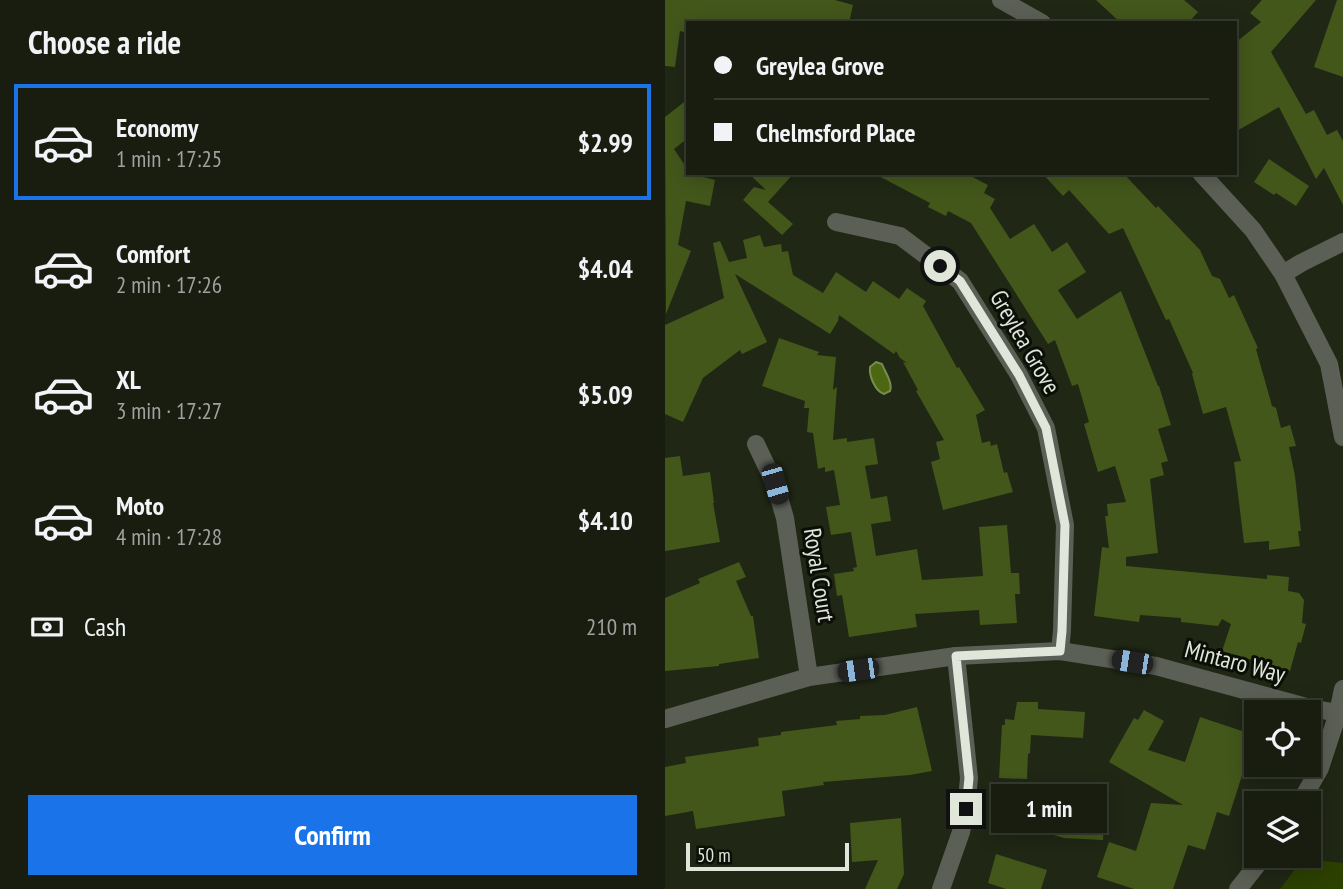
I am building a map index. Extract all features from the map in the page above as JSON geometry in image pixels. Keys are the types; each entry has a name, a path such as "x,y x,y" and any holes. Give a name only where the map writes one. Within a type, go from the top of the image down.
{"street":[{"path":"1001,0 1038,21"},
{"path":"1203,175 1253,230 1283,274 1329,364 1343,437"},
{"name":"Greylea Grove","path":"836,222 900,236 960,281 1019,375 1046,428 1065,525 1060,651"},
{"path":"1283,274 1343,242"},
{"name":"Royal Court","path":"756,444 775,484 785,517 809,677"},
{"name":"Mintaro Way","path":"665,719 809,677 956,656 1060,651 1156,666 1310,708 1338,713"},
{"path":"941,889 961,832 969,778 956,656"},
{"path":"1307,791 1320,768 1343,689"},
{"path":"1238,889 1255,868"}],"shaded area":[{"path":"876,362 882,364 890,381 890,391 884,394 875,387 870,375 870,367"},
{"path":"1321,861 1343,863 1343,889 1280,889 1296,868 1321,868"}],"building":[{"path":"665,0 835,0 853,5 849,21 686,21 684,32 680,31 675,67 665,66"},
{"path":"1096,0 1184,0 1198,12 1190,21 1119,21"},
{"path":"1262,0 1316,0 1271,52 1306,114 1314,110 1327,135 1337,130 1343,141 1343,205 1324,168 1316,179 1279,107 1237,131 1237,41 1261,22 1250,13"},
{"path":"1337,0 1343,0 1343,77 1314,67"},
{"path":"686,101 686,140 674,149 686,167 686,175 715,180 710,206 686,201 678,245 691,251 666,314 665,117"},
{"path":"1269,159 1309,186 1296,206 1254,182"},
{"path":"750,175 792,175 768,202 793,224 782,235 743,200 754,187 766,190"},
{"path":"877,175 969,175 988,185 984,193 995,199 990,208 1010,239 1034,224 1052,252 1067,242 1086,272 1058,290 1077,319 1121,291 1159,386 1171,425 1158,429 1168,461 1161,463 1164,475 1150,479 1158,553 1126,557 1126,566 1267,579 1267,575 1289,577 1288,591 1299,593 1304,600 1302,623 1306,624 1290,671 1222,651 1231,624 1222,619 1218,626 1181,622 1181,618 1140,615 1139,622 1094,616 1102,547 1109,548 1105,516 1108,516 1107,504 1126,502 1115,466 1098,472 1084,424 1089,422 1078,384 1072,386 1055,340 1048,344 971,223 948,211 946,216 928,207 930,203"},
{"path":"1044,175 1125,175 1200,250 1212,276 1220,279 1229,298 1234,295 1258,348 1256,349 1272,406 1276,408 1281,428 1290,425 1296,446 1289,447 1295,476 1300,546 1269,550 1269,541 1244,543 1234,462 1241,461 1226,407 1203,414 1193,373 1123,228 1109,234 1069,190 1063,196"},
{"path":"760,235 764,247 781,244 782,252 788,251 793,275 823,293 836,272 866,292 873,281 899,299 907,288 926,301 923,306 957,368 959,367 985,410 976,415 982,443 990,441 991,446 997,444 1004,473 1007,472 1013,492 943,510 931,462 940,459 936,442 944,440 903,362 907,363 896,351 894,354 839,315 830,334 735,274 767,342 742,354 740,350 703,378 683,422 665,414 665,325 724,298 713,243 720,241 729,262 747,258 743,240"},
{"path":"779,338 819,352 817,355 836,357 833,440 847,438 847,442 874,438 878,464 865,466 871,499 887,496 891,521 871,524 876,556 917,549 922,580 983,576 979,527 1007,525 1011,573 1019,573 1020,594 1015,594 1017,623 980,625 979,610 915,614 917,627 849,637 842,595 837,596 834,574 854,571 853,568 857,567 851,532 831,535 826,507 840,505 834,470 825,472 825,467 818,469 813,433 807,432 809,408 804,408 805,401 762,386"},
{"path":"680,456 683,476 710,472 720,542 665,551 665,458"},
{"path":"739,562 746,577 736,581 753,616 759,658 719,666 665,671 665,598 700,583 698,579"},
{"path":"1017,702 1038,702 1038,709 1085,712 1083,738 1031,735 1027,779 999,778 1002,725 1005,725 1005,719 1014,720"},
{"path":"917,707 932,771 823,782 824,785 782,791 785,816 696,829 693,811 665,816 665,767 686,763 685,757 759,746 758,738 781,735 781,732 837,725 836,721 885,715"},
{"path":"1144,710 1164,721 1148,750 1185,762 1200,717 1244,732 1244,769 1229,816 1217,812 1205,850 1188,845 1173,889 1134,889 1097,877 1109,842 1136,851 1151,803 1183,805 1109,762 1134,718 1138,720"},
{"path":"1015,796 1068,812 1069,800 1105,801 1103,840 1064,838 1011,822 1012,817 1009,816"},
{"path":"901,818 904,874 897,889 865,889 878,860 852,862 850,823"},
{"path":"996,854 1047,870 1041,889 1006,889 988,883"}],"route":[{"path":"940,266 960,281 1019,375 1046,428 1065,525 1060,651 956,656 969,778 966,809"}]}
